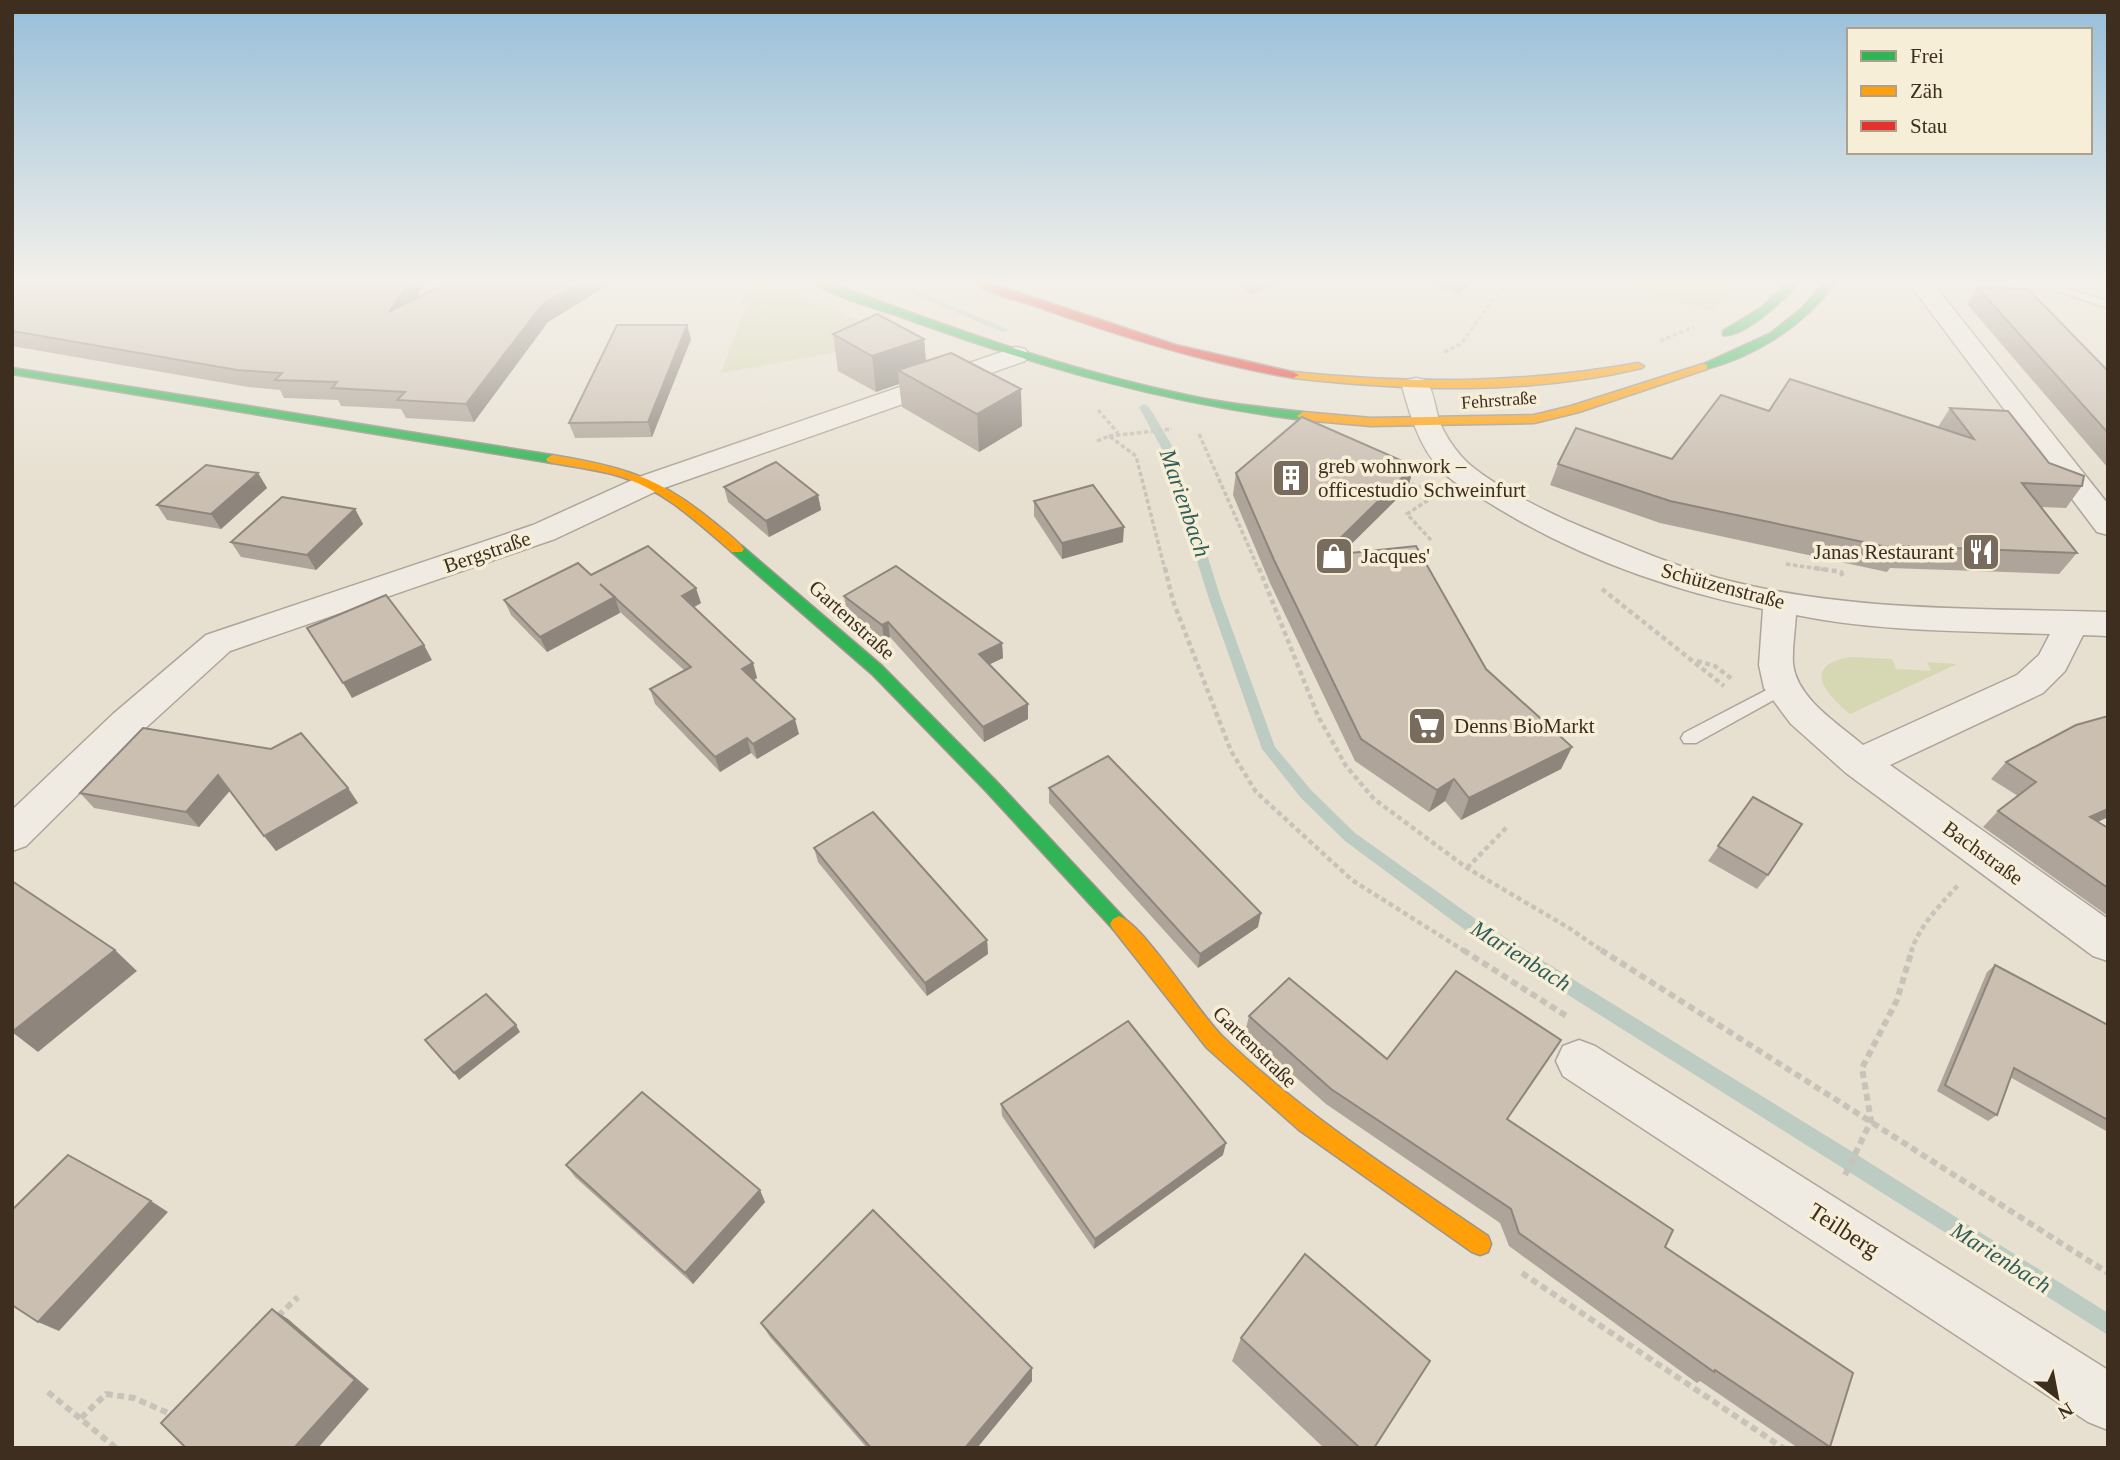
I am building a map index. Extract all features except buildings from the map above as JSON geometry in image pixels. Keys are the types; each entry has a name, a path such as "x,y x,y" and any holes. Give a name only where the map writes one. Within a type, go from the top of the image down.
{"main road":[{"name":"Fehrstraße","path":"1032,350 1138,388 1282,415 1331,422 1426,424 1544,417 1707,366 1749,350"},
{"name":"Fehrstraße","path":"1175,350 1244,366 1334,379 1416,386 1498,386 1547,382 1615,372 1649,363"},
{"name":"Gartenstraße","path":"12,371 570,462 650,483 685,506 756,564 877,670 991,786 1140,947 1214,1042 1306,1123 1480,1244"}],"street":[{"name":"Bergstraße","path":"12,835 125,724 218,643 544,532 650,483 1020,350"},
{"path":"1973,350 2108,525"},
{"name":"Schützenstraße","path":"1416,386 1426,424 1448,460 1461,473 1544,523 1655,568 1714,588 1830,611 2071,625 2108,624"},
{"path":"1771,694 1776,665 1780,602"},
{"path":"1859,763 2030,684 2053,662 2071,625"},
{"name":"Bachstraße","path":"1771,694 1804,715 1859,763 2108,943"},
{"name":"Teilberg","path":"1579,1061 2108,1402"}],"lane":[{"path":"1690,738 1771,694"}],"path":[{"path":"1191,428 1200,435 1270,594 1318,716 1346,766 1374,799 1467,869 1569,928 1642,978 2108,1273"},
{"path":"1097,440 1126,433 1180,429"},
{"path":"1109,436 1136,456 1174,601 1231,751 1256,792 1352,880 1571,1019 1579,1061"},
{"path":"1401,479 1436,495"},
{"path":"1429,499 1406,514 1431,540"},
{"path":"1782,564 1841,572"},
{"path":"1592,582 1692,660 1715,666 1771,694"},
{"path":"1467,869 1507,827"},
{"path":"1839,1187 1871,1121 1862,1068 1897,1000 1914,943 1936,910 1958,885"},
{"path":"1480,1244 1783,1448"},
{"path":"270,1325 298,1297"},
{"path":"48,1392 116,1448"},
{"path":"81,1418 106,1394 134,1398 176,1417 186,1408"}],"green space":[{"path":"730,350 847,350 721,373"},
{"path":"1851,657 1892,659 1896,669 1931,671 1927,662 1957,664 1850,714 1826,689 1822,673 1826,666"}],"waterway":[{"name":"Marienbach","path":"1144,407 1168,449 1215,599 1269,749 1306,794 1350,837 1471,925 2108,1325"}],"traffic: fast":[{"path":"1006,350 1117,383 1179,397 1241,409 1303,416"},
{"path":"1703,367 1746,350"},
{"path":"12,371 552,459"},
{"path":"737,549 877,670 991,786 1119,924"}],"traffic: slow":[{"path":"1293,375 1380,383 1466,385 1552,380 1638,366"},
{"path":"1303,416 1371,422 1534,419 1575,409 1703,367"},
{"path":"552,459 615,471 651,484 685,506 737,549"},
{"path":"1119,924 1214,1042 1306,1123 1480,1244"}],"traffic: jam":[{"path":"1181,350 1293,375"}],"place":[{"name":"greb wohnwork – officestudio Schweinfurt","path":"1291,478"},
{"name":"Janas Restaurant","path":"1981,552"},
{"name":"Jacques'","path":"1334,556"},
{"name":"Denns BioMarkt","path":"1427,726"}]}
